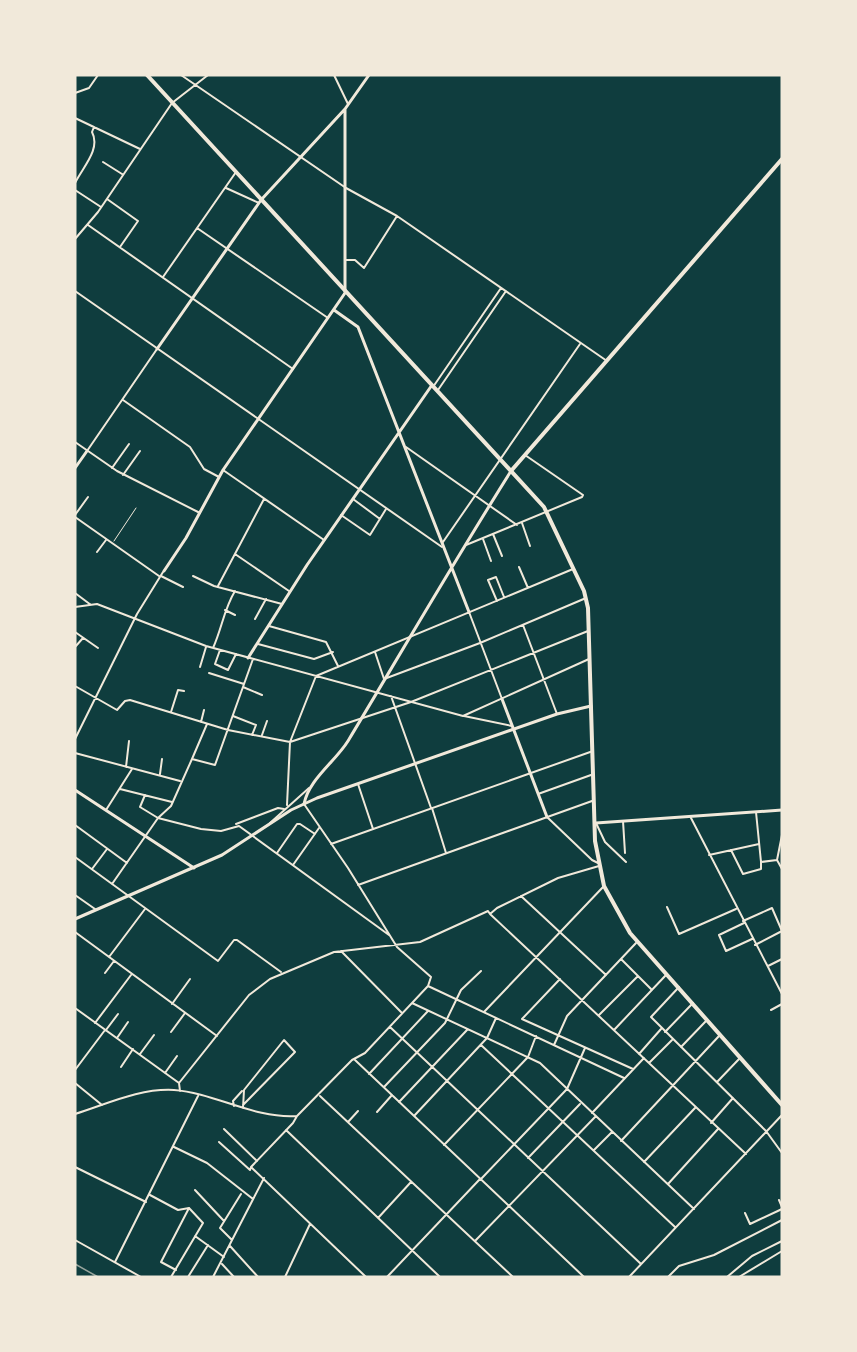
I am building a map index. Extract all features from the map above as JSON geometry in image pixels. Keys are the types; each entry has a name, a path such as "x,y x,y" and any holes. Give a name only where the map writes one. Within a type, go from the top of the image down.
{"main road":[{"path":"147,75 546,512 586,598 590,630 596,823 599,865 604,886 618,915 638,942 782,1105"},
{"path":"511,471 782,159"}],"street":[{"path":"75,93 89,88 98,75"},
{"path":"181,75 346,188 397,216 607,361"},
{"path":"75,239 107,199 172,103 208,75"},
{"path":"334,75 348,104"},
{"path":"75,468 260,201 345,109 369,75"},
{"path":"75,739 134,620 200,513 223,470 345,293 345,109"},
{"path":"75,118 140,149"},
{"path":"75,183 95,148 95,138 92,132 94,127"},
{"path":"103,162 122,174"},
{"path":"163,277 236,172"},
{"path":"226,187 260,201"},
{"path":"75,190 101,207"},
{"path":"107,199 138,221 120,247"},
{"path":"345,260 355,260 364,267 397,216"},
{"path":"88,225 293,369"},
{"path":"198,228 328,318"},
{"path":"434,388 501,288"},
{"path":"75,291 386,509 442,545"},
{"path":"248,658 289,591 358,489 506,291"},
{"path":"334,310 358,327 547,817 599,865"},
{"path":"442,545 474,495 581,343"},
{"path":"123,400 193,449 204,469 219,477"},
{"path":"75,442 123,475 200,513"},
{"path":"112,468 129,444"},
{"path":"404,446 517,525"},
{"path":"123,475 140,451"},
{"path":"465,545 522,523 583,495 525,455"},
{"path":"223,470 324,540"},
{"path":"270,823 287,805 309,788 346,744 409,636 511,471"},
{"path":"88,496 75,517 160,576 183,587"},
{"path":"218,586 264,499"},
{"path":"352,499 380,519"},
{"path":"341,515 370,535 386,509"},
{"path":"522,523 530,546"},
{"path":"493,534 502,556"},
{"path":"97,552 106,539"},
{"path":"483,539 491,561"},
{"path":"235,554 289,591"},
{"path":"519,567 528,588"},
{"path":"287,805 290,742 316,676 573,569"},
{"path":"193,576 218,586 282,604"},
{"path":"496,601 488,580 496,578 504,598"},
{"path":"213,648 222,628 225,610 235,591"},
{"path":"75,593 91,605 206,646 513,728"},
{"path":"384,679 480,643 586,598"},
{"path":"255,619 266,599"},
{"path":"75,607 91,605"},
{"path":"225,610 235,615"},
{"path":"523,625 557,714"},
{"path":"268,626 326,642 338,666"},
{"path":"75,686 117,710 127,700 228,730 290,742 411,702 590,630"},
{"path":"75,632 98,648"},
{"path":"75,647 83,638"},
{"path":"257,644 314,659 333,652"},
{"path":"200,667 206,646"},
{"path":"220,650 215,664 228,670 236,654"},
{"path":"375,651 384,679"},
{"path":"192,759 215,765 253,659"},
{"path":"464,716 590,659"},
{"path":"209,673 243,685 262,695"},
{"path":"171,712 178,690 184,691"},
{"path":"391,696 446,853"},
{"path":"75,920 222,855 270,823 304,804 513,728 591,706"},
{"path":"201,722 204,710"},
{"path":"233,716 256,725 252,735"},
{"path":"261,736 267,721"},
{"path":"112,884 158,818 169,809 207,724"},
{"path":"126,767 129,741"},
{"path":"331,844 593,751"},
{"path":"75,753 180,781"},
{"path":"160,775 162,759"},
{"path":"106,810 132,769"},
{"path":"538,794 594,774"},
{"path":"358,784 373,829"},
{"path":"309,788 304,804 358,885 383,929"},
{"path":"120,789 172,802"},
{"path":"75,790 194,868"},
{"path":"145,795 140,807 158,818 213,831 234,826 278,808 284,809"},
{"path":"358,885 595,800"},
{"path":"626,862 605,842 596,823 782,810 782,835 777,860 782,869"},
{"path":"731,850 743,874 761,869 756,812"},
{"path":"690,817 782,994"},
{"path":"623,821 625,853"},
{"path":"277,853 297,824 315,834"},
{"path":"75,825 127,863"},
{"path":"219,1142 250,1170 297,1116 390,1027 428,986 431,977 397,947 390,935 383,929 253,835 239,826 234,826"},
{"path":"293,865 319,828"},
{"path":"709,855 759,844"},
{"path":"92,869 107,849"},
{"path":"75,857 218,961 234,940 237,940 282,973"},
{"path":"761,862 777,860"},
{"path":"490,914 521,896 570,874 599,865"},
{"path":"484,1012 604,886"},
{"path":"75,895 96,910"},
{"path":"521,896 606,975"},
{"path":"667,907 680,934 736,909"},
{"path":"109,957 146,908"},
{"path":"752,939 726,951 719,935 772,908 782,931 755,945"},
{"path":"180,1091 179,1083 249,995 263,983 282,973 341,951 397,947 428,940 488,911 746,1154"},
{"path":"777,920 782,918"},
{"path":"75,932 217,1036"},
{"path":"554,1044 567,1016 638,942"},
{"path":"341,951 402,1013"},
{"path":"621,959 652,990"},
{"path":"767,966 782,959"},
{"path":"105,973 114,961"},
{"path":"384,1088 447,1020 461,990 480,971"},
{"path":"95,1023 132,974"},
{"path":"614,1030 667,974"},
{"path":"598,1016 638,976"},
{"path":"172,1004 190,979"},
{"path":"560,979 522,1019 633,1069"},
{"path":"428,986 624,1078"},
{"path":"680,987 651,1017 766,1131 782,1153"},
{"path":"665,1032 693,1002"},
{"path":"412,1003 543,1065 694,1209"},
{"path":"771,1010 782,1004"},
{"path":"75,1008 179,1083"},
{"path":"369,1074 428,1011"},
{"path":"171,1032 185,1013"},
{"path":"75,1070 118,1014"},
{"path":"414,1116 487,1038 496,1018"},
{"path":"681,1047 708,1019"},
{"path":"117,1038 128,1022"},
{"path":"390,1027 641,1264"},
{"path":"639,1054 662,1028"},
{"path":"399,1102 468,1029"},
{"path":"621,1141 721,1034"},
{"path":"140,1055 154,1035"},
{"path":"444,1145 528,1057 536,1036"},
{"path":"649,1063 673,1039"},
{"path":"234,1106 233,1101 284,1040 295,1052 243,1106"},
{"path":"481,1045 675,1227"},
{"path":"387,1277 567,1089 585,1048"},
{"path":"121,1067 133,1049"},
{"path":"165,1073 177,1056"},
{"path":"717,1082 741,1057"},
{"path":"592,1113 644,1058"},
{"path":"354,1059 584,1277"},
{"path":"75,1083 102,1105"},
{"path":"243,1106 244,1090"},
{"path":"75,1114 151,1092 180,1091 278,1116 297,1116"},
{"path":"377,1112 392,1095"},
{"path":"115,1263 198,1096"},
{"path":"320,1096 513,1277"},
{"path":"711,1123 733,1098"},
{"path":"528,1158 581,1102"},
{"path":"644,1162 695,1108"},
{"path":"348,1122 358,1111"},
{"path":"629,1277 782,1115"},
{"path":"475,1241 596,1116"},
{"path":"224,1129 258,1161"},
{"path":"668,1184 718,1129"},
{"path":"286,1131 440,1277"},
{"path":"594,1150 612,1132"},
{"path":"174,1147 207,1163 242,1193 253,1199"},
{"path":"75,1167 146,1202"},
{"path":"251,1167 366,1277"},
{"path":"213,1277 264,1178"},
{"path":"378,1218 411,1182"},
{"path":"195,1190 225,1221"},
{"path":"232,1240 220,1228 242,1193"},
{"path":"150,1195 178,1210 189,1208"},
{"path":"750,1224 782,1208 779,1200"},
{"path":"174,1274 203,1222 189,1208"},
{"path":"180,1277 161,1262 189,1208"},
{"path":"746,1213 755,1233"},
{"path":"668,1277 679,1266 714,1255 782,1220"},
{"path":"285,1277 310,1224"},
{"path":"195,1236 224,1257"},
{"path":"75,1240 141,1277"},
{"path":"727,1277 752,1256 782,1242"},
{"path":"188,1277 208,1245"},
{"path":"230,1245 258,1277"},
{"path":"739,1277 782,1251"},
{"path":"221,1263 234,1277"}],"lane":[{"path":"112,543 136,508"}],"railway":[{"path":"75,1264 98,1277"}]}
